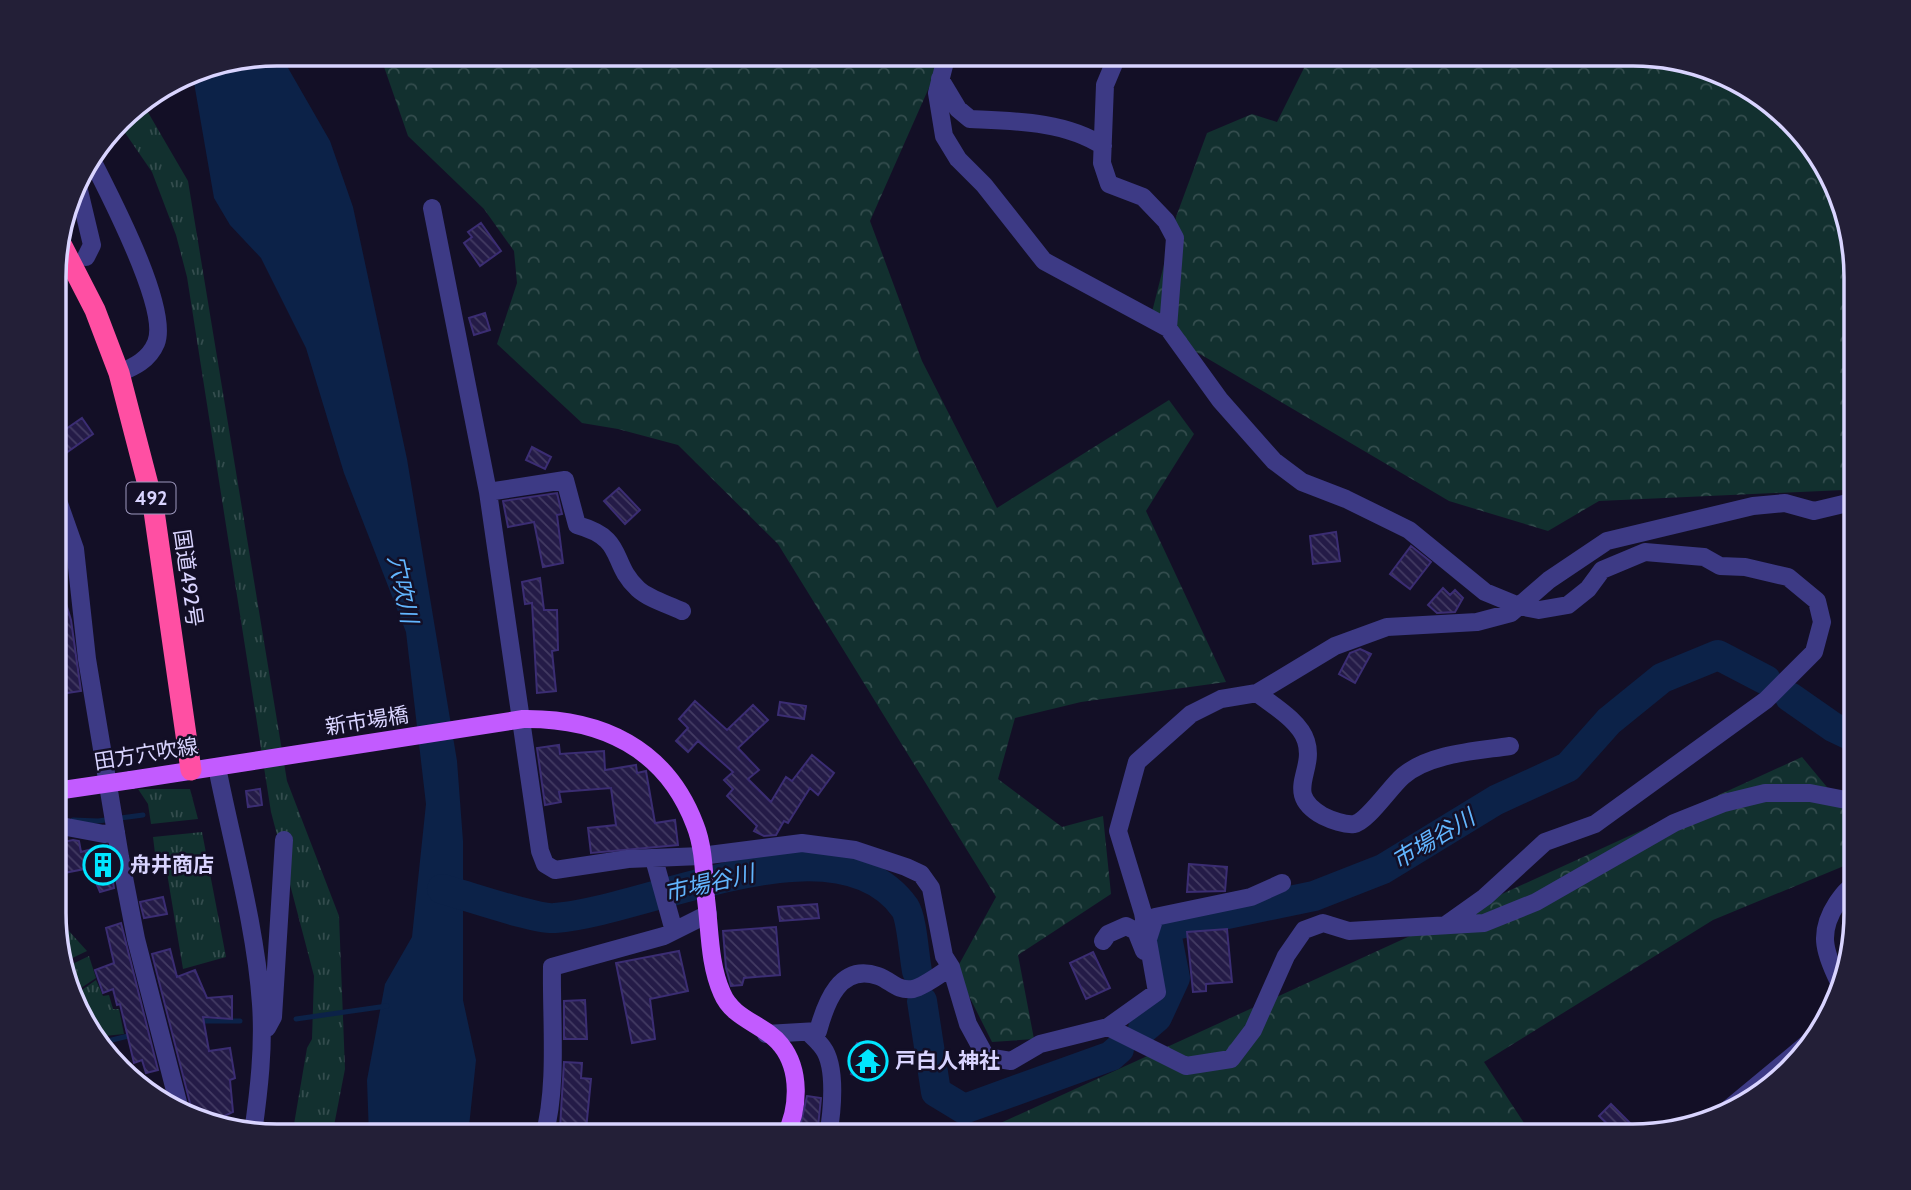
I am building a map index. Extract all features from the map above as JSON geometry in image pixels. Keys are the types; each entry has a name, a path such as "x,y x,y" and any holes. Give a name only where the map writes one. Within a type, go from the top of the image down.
{"highway":[{"name":"国道492号","path":"68,257 95,310 119,373 153,504 191,770"}],"main road":[{"name":"新市場橋","path":"242,763 523,719"},
{"path":"523,719 555,719 590,726 628,742 657,764 680,793 696,827 713,968 722,995 735,1012 780,1044 792,1065 796,1088 792,1124"},
{"name":"田方穴吹線","path":"67,789 242,763"}],"street":[{"path":"1113,66 1105,85 1102,163 1109,184 1143,197 1166,221 1175,238 1168,328"},
{"path":"943,67 937,93 944,136 958,159 984,184 1044,261 1168,328 1220,400 1274,461 1302,482 1346,499 1409,530 1485,592 1519,606 1539,610 1567,605 1588,589 1602,570 1645,552 1704,557 1720,566 1745,567 1788,577 1817,601 1822,622 1814,652 1766,700 1595,824 1545,842 1485,897 1447,924"},
{"path":"940,79 958,109 970,118 1063,127 1087,135 1103,146"},
{"path":"96,170 151,290 157,323 158,341 149,356 119,373"},
{"path":"82,201 92,245 86,257"},
{"path":"432,208 488,492 545,864 555,870 656,865 702,861 802,843 855,849 906,867 921,874 931,888 944,956 951,967 968,1024 986,1057 1011,1061 1040,1044 1108,1027 1157,992 1143,913 1118,831 1137,762 1191,714 1221,699 1257,693 1335,646 1387,627 1477,622 1511,613 1549,580 1607,541 1753,506 1785,503 1814,511 1844,504"},
{"path":"488,492 565,480 577,525 597,531 616,548 637,589 682,611"},
{"path":"67,526 75,549 87,659 136,939 177,1098"},
{"path":"1257,693 1300,729 1307,741 1308,760 1301,783 1303,798 1313,810 1330,820 1354,824 1363,820 1405,774 1418,767 1471,752 1510,746"},
{"path":"219,777 237,859 259,989 262,1038 254,1122"},
{"path":"1108,1027 1186,1066 1231,1059 1253,1030 1286,956 1304,930 1324,923 1349,931 1484,923 1510,915 1674,823 1724,803 1765,793 1810,793 1844,800"},
{"path":"67,827 104,834 116,830"},
{"path":"262,1038 273,1017 284,840"},
{"path":"656,865 672,924"},
{"path":"1148,939 1156,917 1251,897 1282,883"},
{"path":"1835,973 1823,934 1836,905 1844,897"},
{"path":"545,1124 550,1076 552,967 672,924 707,908"},
{"path":"1103,941 1108,934 1126,926 1136,931 1154,973"},
{"path":"766,1034 818,1031 826,999 842,981 863,973 880,976 897,989 915,989 951,967"},
{"path":"807,1032 825,1049 832,1082 830,1124"}],"green space":[{"path":"1305,66 1661,68 1701,78 1727,88 1751,102 1783,128 1801,149 1816,172 1837,223 1844,264 1844,490 1599,501 1548,531 1449,501 1149,324 1176,217 1207,133 1252,114 1277,122"},
{"path":"384,67 944,67 931,83 870,221 922,361 997,508 1169,400 1194,434 1146,511 1226,682 1081,702 1015,718 998,779 1062,827 1103,816 1111,894 1018,955 1034,1039 992,1042 956,970 996,897 778,544 678,445 618,429 582,423 497,344 517,283 514,251 484,209 408,136"},
{"path":"148,112 188,181 287,781 339,916 345,1069 334,1124 294,1124 307,1048 312,1039 314,976 271,812 187,277 176,235 152,172 125,132"},
{"path":"1802,757 1844,808 1844,866 1713,920 1484,1062 1524,1123 999,1123"},
{"path":"138,789 190,789 198,819 151,824 148,804"},
{"path":"202,832 226,957 183,969 165,861 156,862 153,837"},
{"path":"68,930 87,951 72,958"},
{"path":"89,956 96,978 81,988 74,963"},
{"path":"96,980 103,996 109,995 113,1009 119,1009 124,1034 107,1036 88,1006 82,990"}],"water":[{"name":"穴吹川","path":"287,67 330,141 353,207 407,459 457,761 463,841 463,1000 476,1060 469,1124 369,1124 367,1080 385,984 412,937 426,804 406,632 344,473 306,348 261,258 230,225 214,198 194,84 237,71"}],"building":[{"path":"481,223 501,251 480,266 464,243 472,237 468,232"},
{"path":"485,313 490,330 474,335 469,318"},
{"path":"82,418 93,434 67,452 67,428"},
{"path":"532,447 551,457 545,469 526,460"},
{"path":"619,488 640,510 625,524 604,501"},
{"path":"557,493 562,514 557,515 563,563 543,567 534,522 508,527 503,501"},
{"path":"1336,532 1340,561 1313,564 1310,536"},
{"path":"1411,546 1431,562 1410,589 1390,574"},
{"path":"540,578 544,610 557,610 558,650 552,651 556,691 537,693 532,603 525,604 522,582"},
{"path":"1443,588 1450,595 1455,590 1463,598 1455,612 1437,613 1428,605"},
{"path":"67,607 71,620 81,691 67,693"},
{"path":"1360,649 1371,654 1355,683 1339,674 1350,653"},
{"path":"695,701 727,730 753,705 768,720 738,748 759,770 748,779 771,802 786,777 792,781 812,755 834,773 818,795 810,788 788,823 784,821 776,835 764,836 754,831 757,826 727,796 733,789 724,780 733,772 698,741 688,752 676,741 688,728 679,719"},
{"path":"780,702 806,706 804,719 778,715"},
{"path":"559,745 560,754 604,751 605,770 636,765 637,773 646,771 655,823 675,820 678,845 591,853 588,828 616,825 611,788 559,792 561,802 545,805 537,748"},
{"path":"260,789 262,805 248,807 246,791"},
{"path":"67,841 79,841 81,852 107,845 114,888 100,892 90,868 67,872"},
{"path":"1189,864 1227,867 1225,891 1187,892"},
{"path":"163,897 167,914 144,918 140,902"},
{"path":"817,904 819,918 780,921 778,907"},
{"path":"121,923 158,1070 146,1073 142,1060 134,1063 120,1004 117,1005 113,989 103,993 95,970 114,963 106,928"},
{"path":"776,927 780,975 744,978 742,985 731,986 726,968 723,931"},
{"path":"1227,929 1232,982 1206,984 1206,991 1193,992 1187,932"},
{"path":"170,949 177,977 195,970 207,998 232,996 232,1019 203,1017 209,1051 230,1048 235,1078 230,1080 233,1112 224,1116 190,1104 152,954"},
{"path":"679,951 688,991 650,999 655,1039 632,1043 616,963"},
{"path":"1093,952 1110,988 1086,999 1070,963"},
{"path":"585,1000 587,1039 564,1039 564,1001"},
{"name":"戸白人神社","path":"866,1041 878,1046 863,1079 851,1074 858,1059 851,1056 857,1043 864,1045"},
{"path":"564,1062 582,1063 581,1078 591,1079 587,1124 560,1124"},
{"path":"807,1096 821,1098 818,1124 801,1124"},
{"path":"1611,1104 1630,1123 1606,1123 1599,1116"}],"waterway":[{"name":"市場谷川","path":"1143,1029 1157,1017 1175,978 1165,927 1314,896 1383,869 1496,800 1568,767 1609,721 1662,678 1718,655 1766,680"},
{"name":"市場谷川","path":"1790,697 1844,732"},
{"path":"73,820 98,821 143,815"},
{"name":"市場谷川","path":"442,889 517,911 555,918 594,912 739,874 789,867 835,868 874,881 905,908 917,971"},
{"name":"市場谷川","path":"922,1001 936,1092 964,1109 1111,1056 1119,1049"},
{"path":"296,1019 387,1006"},
{"path":"199,1021 240,1021"},
{"path":"110,1040 132,1035"}],"place":[{"name":"舟井商店","path":"103,865"},
{"name":"戸白人神社","path":"868,1061"}]}
